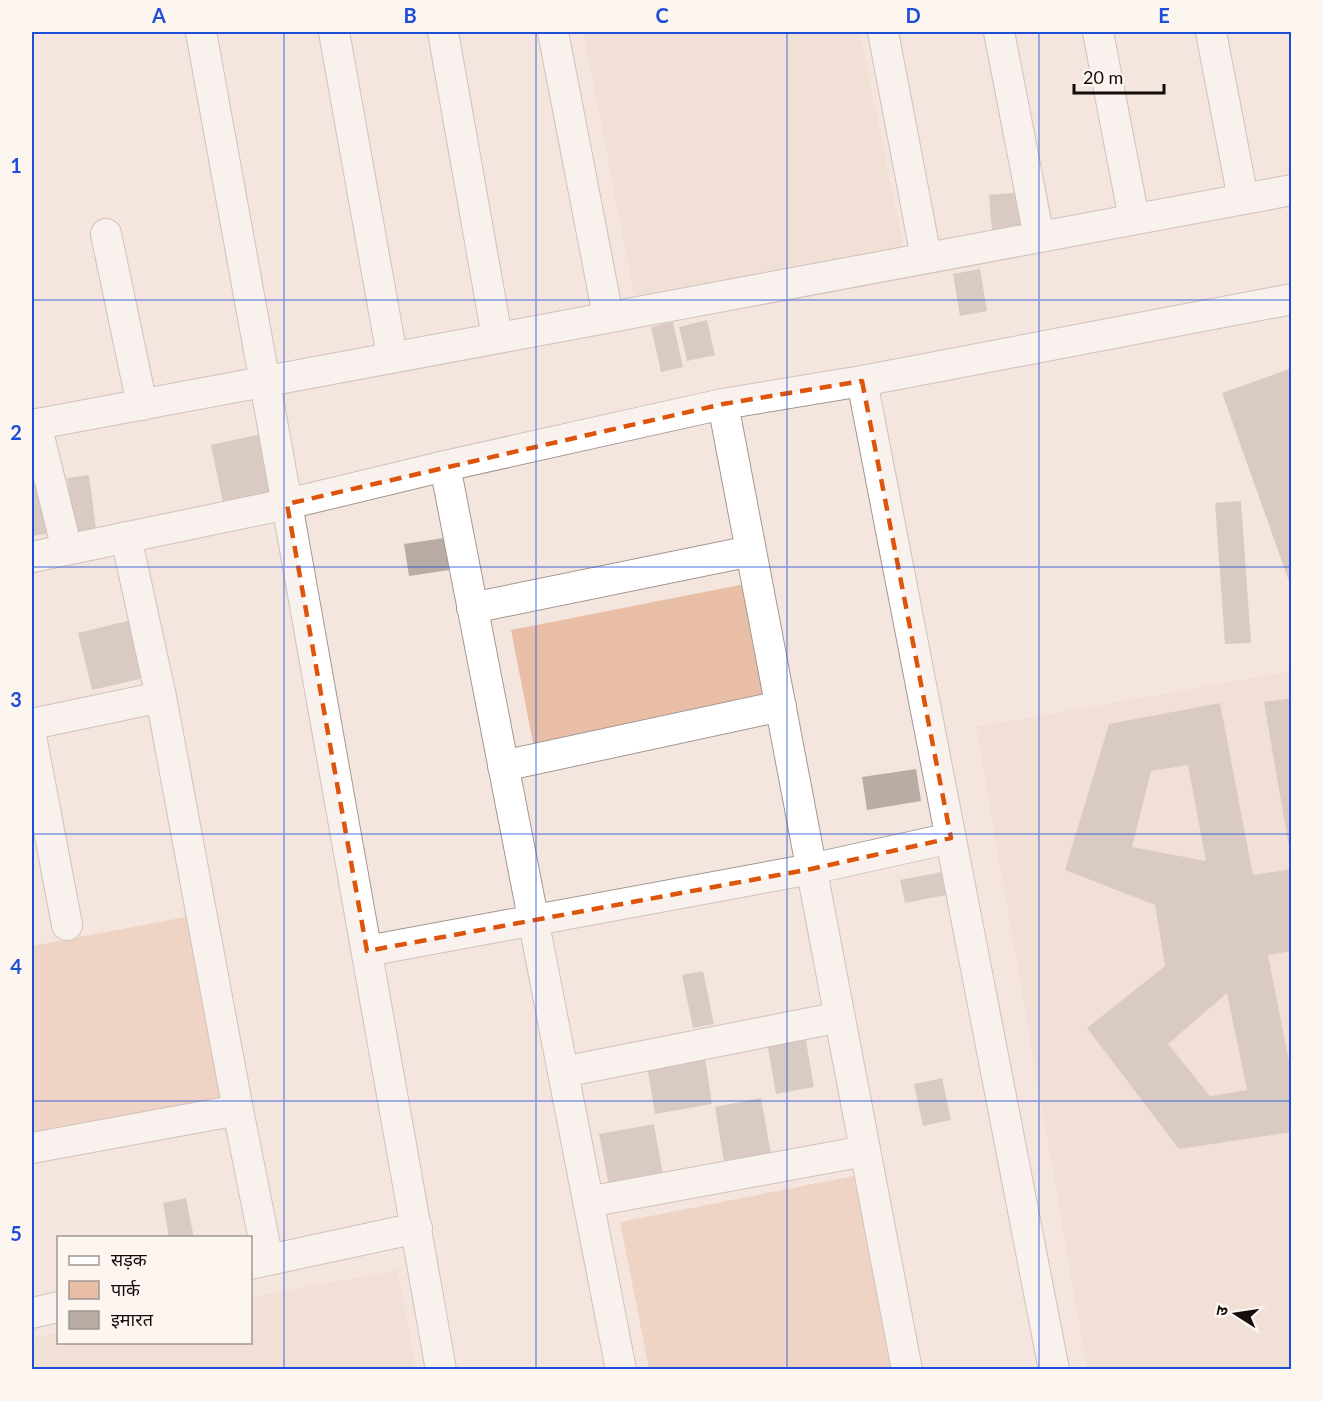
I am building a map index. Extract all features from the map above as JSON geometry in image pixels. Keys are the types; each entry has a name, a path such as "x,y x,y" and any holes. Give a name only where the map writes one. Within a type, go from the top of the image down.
{"street":[{"path":"334,32 392,356"},
{"path":"443,32 497,337"},
{"path":"553,32 608,316"},
{"path":"883,32 926,257"},
{"path":"999,32 1039,237"},
{"path":"1098,32 1134,219"},
{"path":"1211,32 1243,199"},
{"path":"207,34 264,380 441,1370"},
{"path":"67,550 34,424 1292,190"},
{"path":"106,234 142,405"},
{"path":"32,557 287,504 723,404 862,381 1292,299"},
{"path":"862,381 1054,1370"},
{"path":"723,404 907,1370"},
{"path":"445,466 621,1370"},
{"path":"126,537 161,697 238,1110 259,1262 417,1228"},
{"path":"472,608 751,551"},
{"path":"32,724 161,697"},
{"path":"503,766 781,706"},
{"path":"32,741 68,925"},
{"path":"367,951 812,869 951,838"},
{"path":"563,1072 840,1017"},
{"path":"32,1148 238,1110"},
{"path":"588,1202 865,1151"},
{"path":"32,1312 57,1306"}],"highlighted area":[{"path":"862,381 951,838 811,869 367,951 287,504 723,404"}],"shaded area":[{"path":"583,32 860,32 905,254 637,309"},
{"path":"1291,671 1291,1369 1087,1369 976,727"},
{"path":"398,1270 416,1369 32,1369 32,1338 57,1333 57,1344 252,1344 252,1297"}],"green space":[{"path":"750,583 774,706 535,753 511,630"},
{"path":"191,916 227,1110 32,1147 32,946"},
{"path":"859,1175 896,1369 649,1369 620,1222"}],"building":[{"path":"1023,192 1027,227 992,230 989,195"},
{"path":"980,269 987,311 960,316 953,274"},
{"path":"707,320 715,355 687,361 679,327"},
{"path":"673,322 683,367 661,372 651,327"},
{"path":"1292,368 1292,587 1291,587 1222,393"},
{"path":"261,434 273,493 223,503 211,445"},
{"path":"89,475 96,529 74,532 67,478"},
{"path":"44,482 51,533 32,536 32,484"},
{"path":"1241,501 1251,643 1225,644 1215,503"},
{"path":"451,537 456,569 409,576 404,544"},
{"path":"135,619 149,677 92,690 78,633"},
{"path":"1292,698 1292,853 1290,853 1264,702"},
{"path":"1220,703 1253,875 1292,869 1292,951 1268,955 1292,1076 1292,1132 1179,1149 1087,1028 1165,966 1155,905 1065,870 1109,724","holes":["1188,765 1206,861 1132,847 1151,771","1227,993 1247,1090 1210,1096 1168,1044"]},
{"path":"916,769 921,801 867,810 862,777"},
{"path":"952,870 956,893 905,903 900,880"},
{"path":"703,971 714,1024 693,1028 682,975"},
{"path":"804,1029 814,1087 776,1094 766,1036"},
{"path":"704,1051 712,1104 655,1114 646,1060"},
{"path":"942,1078 951,1120 923,1126 914,1084"},
{"path":"761,1098 772,1160 725,1168 715,1107"},
{"path":"654,1124 664,1181 610,1191 599,1134"},
{"path":"186,1198 194,1236 169,1236 163,1203"}]}
